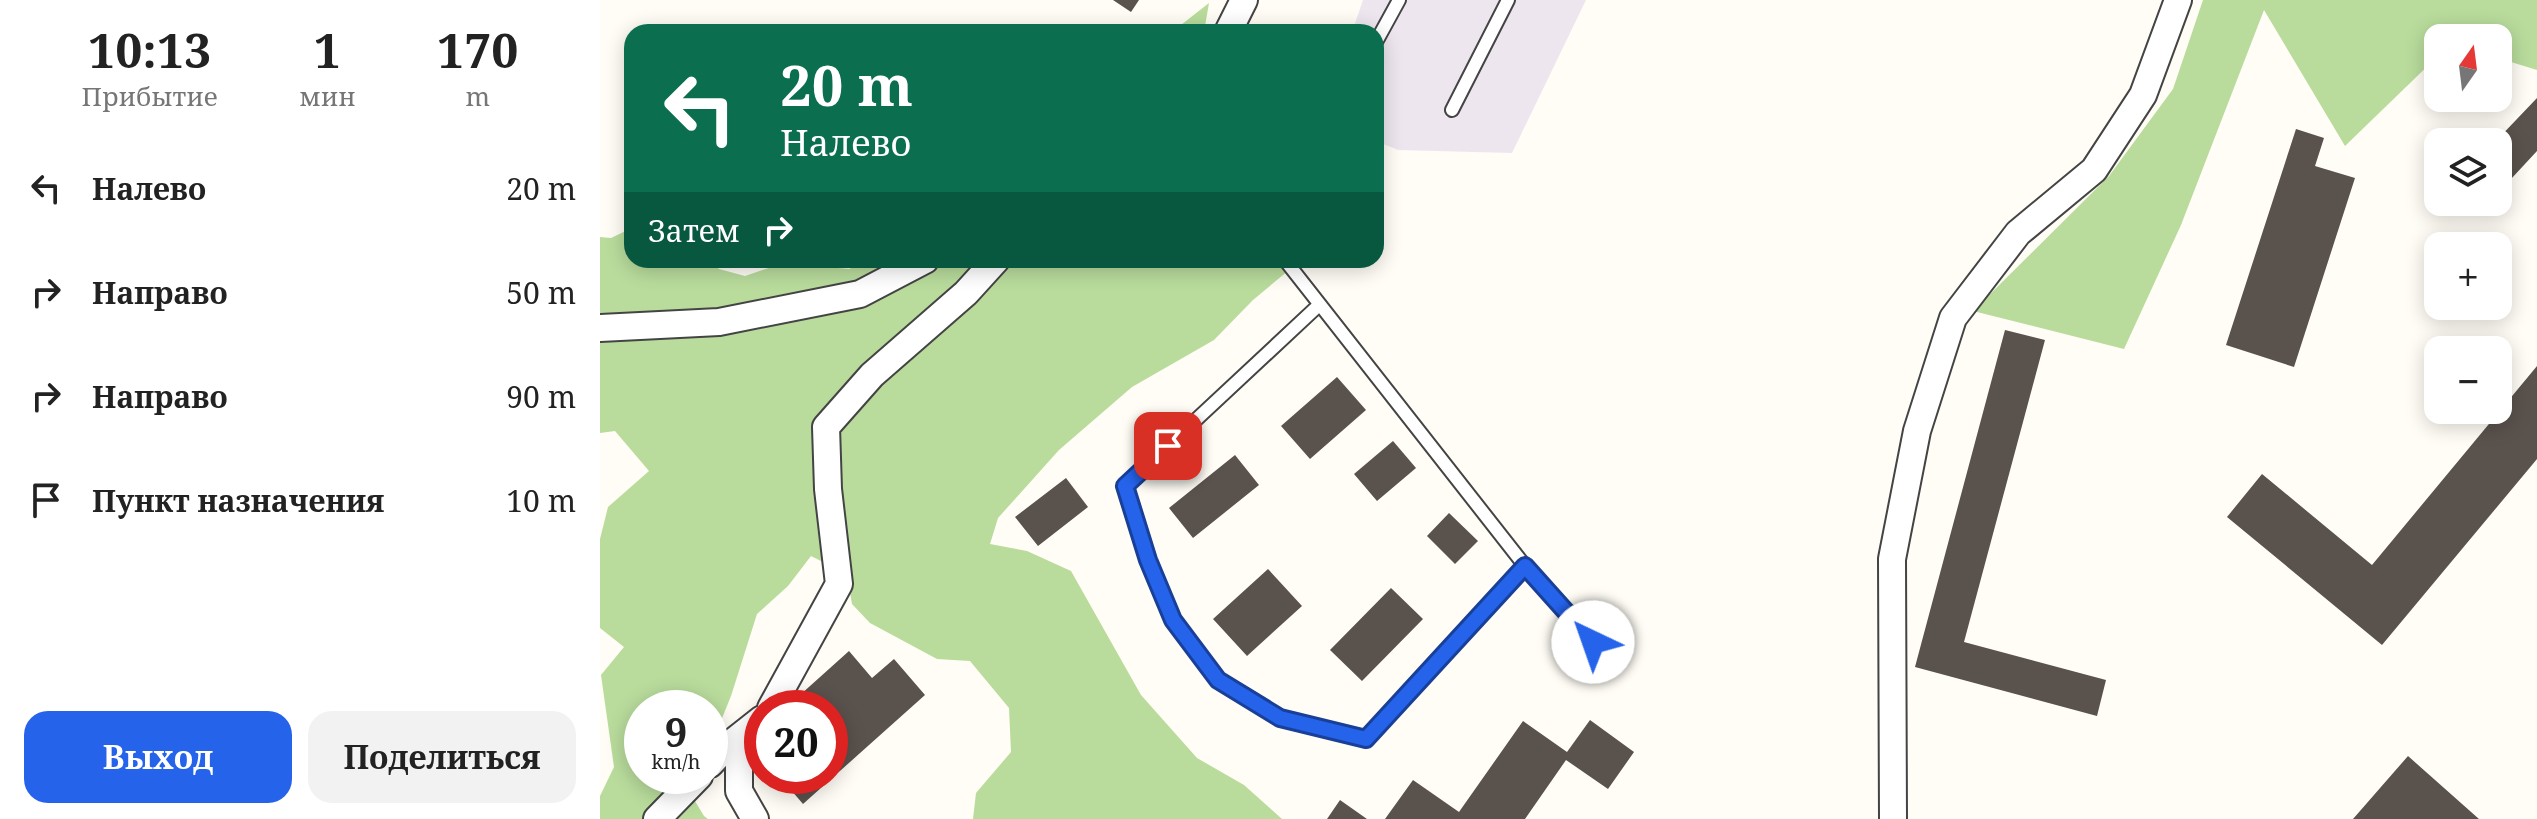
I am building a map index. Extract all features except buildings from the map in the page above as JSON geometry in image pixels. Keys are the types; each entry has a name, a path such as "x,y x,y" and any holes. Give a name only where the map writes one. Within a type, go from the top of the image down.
{"street":[{"path":"1232,24 1244,0"},
{"path":"1893,819 1892,559 1917,431 1953,318 2018,233 2094,170 2143,95 2178,0"},
{"path":"600,328 719,322 860,294 910,268"},
{"path":"781,690 839,584 828,489 826,427 872,375 966,293 989,268"},
{"path":"728,748 744,734"},
{"path":"739,738 739,791 755,819"},
{"path":"657,819 681,794"}],"lane":[{"path":"1384,27 1399,0"},
{"path":"1452,110 1508,0"},
{"path":"1291,268 1525,566 1593,642"},
{"path":"1319,305 1125,486 1148,560 1173,620 1218,680 1280,718 1366,739 1525,566"}],"shaded area":[{"path":"1363,0 1586,0 1512,153 1398,150 1384,144 1384,24 1355,24"}],"green space":[{"path":"2203,0 2537,0 2537,70 2512,62 2512,24 2424,24 2424,70 2345,146 2264,10 2181,225 2124,349 1973,311 2109,176 2173,89"},
{"path":"1209,3 1205,24 1182,24"},
{"path":"624,232 624,268 718,268 745,276 768,268 1291,268 1253,300 1214,340 1132,387 1059,450 998,518 990,544 1027,551 1071,571 1141,695 1197,758 1244,785 1282,819 973,819 976,793 1011,752 1009,708 970,661 937,659 870,623 852,604 847,574 811,556 788,586 757,614 728,703 728,690 624,690 624,794 691,794 708,819 600,819 600,796 614,767 601,675 624,647 600,628 600,539 608,507 649,471 615,431 600,433 600,237 611,238"}],"route":[{"path":"1168,446 1125,486 1148,560 1173,620 1218,680 1280,718 1366,739 1525,566 1593,642"}]}
